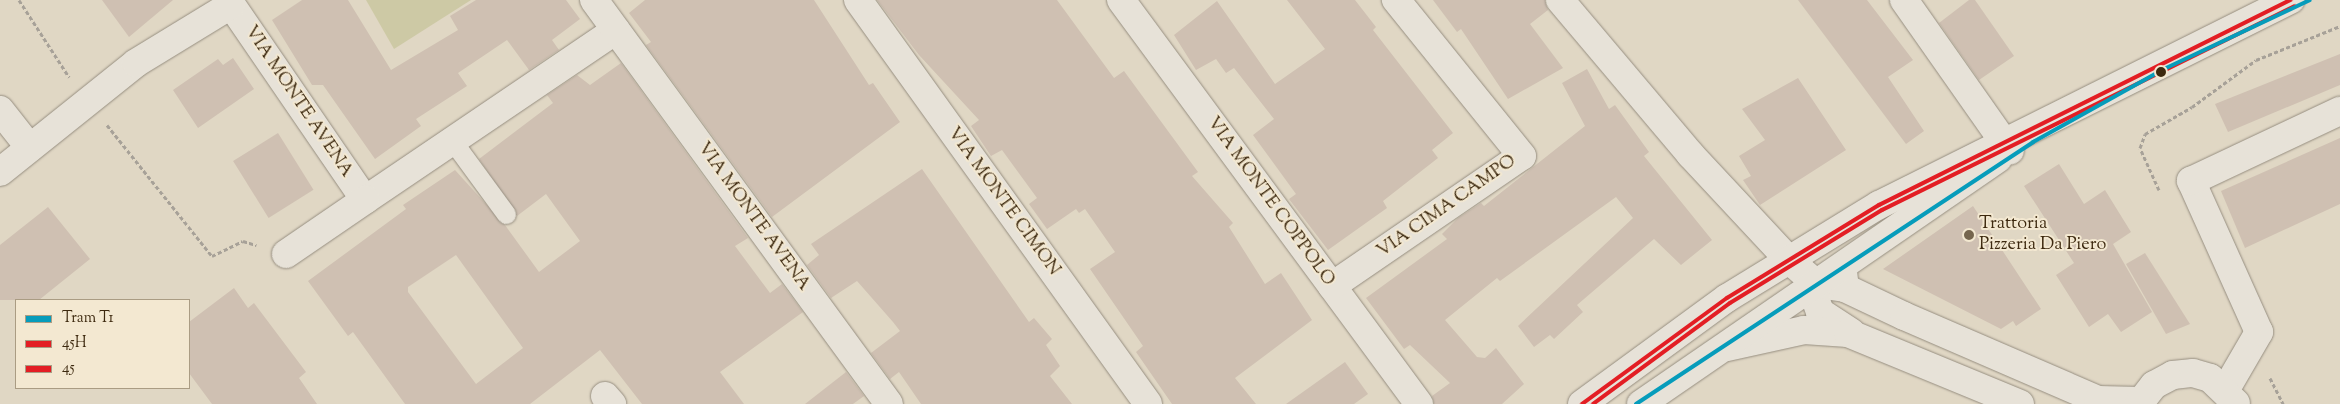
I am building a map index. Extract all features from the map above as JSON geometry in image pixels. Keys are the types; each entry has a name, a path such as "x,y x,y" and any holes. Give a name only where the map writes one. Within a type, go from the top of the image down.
{"street":[{"name":"VIA MONTE AVENA","path":"594,0 890,404"},
{"name":"VIA MONTE CIMON","path":"858,0 1148,404"},
{"name":"VIA MONTE COPPOLO","path":"1121,0 1419,404"},
{"name":"VIA CIMA CAMPO","path":"1332,286 1522,156 1396,0"},
{"path":"1560,0 1690,154 1789,260 1817,284"},
{"path":"1904,0 2006,146"},
{"path":"1582,404 1680,330 1789,260 1932,176 2006,146 2142,71 2291,0"},
{"name":"VIA MONTE AVENA","path":"0,172 136,63 230,2 365,200"},
{"path":"286,254 365,200 454,143 616,30"},
{"path":"0,110 30,148"},
{"path":"1845,276 2098,400 2139,403 2154,385 2173,375 2193,373 2231,396 2259,332 2191,181 2340,111"},
{"path":"1641,404 1718,349 1817,284 1845,276 2006,146"},
{"path":"1932,176 1896,210 1842,244 1817,284 1815,298 1824,317 1861,336 2020,404"},
{"path":"1718,349 1804,330 1861,336"}],"lane":[{"path":"454,143 506,214"}],"path":[{"path":"19,0 88,101 212,256 243,240 286,254"},
{"path":"2272,380 2283,404"}],"shaded area":[{"path":"366,0 471,0 394,49"}],"building":[{"path":"102,0 173,0 129,37"},
{"path":"302,0 348,0 391,70 458,30 450,16 476,0 566,0 580,19 552,40 559,50 529,70 507,40 458,73 467,86 416,119 421,126 375,159 323,85 312,85 272,20"},
{"path":"645,0 814,0 869,85 873,83 900,122 772,217 646,45 651,42 629,13"},
{"path":"877,0 1057,0 1114,78 1124,71 1198,172 1192,176 1233,223 1229,227 1265,284 1281,273 1312,320 1235,378 1256,404 1172,404 1136,352 1143,346 1090,269 1115,252 1085,209 1079,213 1076,209 1047,229 1029,204 1037,198 1002,150 991,156 971,126 979,120 919,55"},
{"path":"1287,0 1355,0 1376,27 1373,30 1453,133 1432,150 1438,158 1383,201 1387,208 1328,250 1289,199 1296,194 1253,135 1274,119 1234,68 1226,73 1216,59 1196,70 1174,35 1217,1 1275,84 1325,49"},
{"path":"1433,0 1545,0 1548,10 1530,24 1563,68 1508,99 1461,29 1457,32"},
{"path":"1798,0 1867,0 1913,60 1888,77 1924,131 1906,144"},
{"path":"1969,0 1975,0 2014,56 1979,80 1939,23"},
{"path":"2340,54 2340,85 2228,132 2215,104"},
{"path":"233,58 254,89 198,128 173,90 218,59 223,65"},
{"path":"621,63 748,238 735,246 770,293 782,284 803,312 720,372 744,404 642,404 600,350 530,404 405,404 353,332 348,336 308,281 406,209 403,205 455,170 505,225 539,272 580,241 546,194 517,216 479,159 553,103 547,95 577,75 590,85","holes":["456,255 523,348 476,384 408,292 408,287"]},
{"path":"1587,69 1609,109 1615,105 1649,152 1644,156 1712,240 1681,265 1654,239 1577,305 1583,312 1554,339 1550,335 1534,347 1518,326 1633,218 1616,197 1500,281 1497,278 1445,320 1477,357 1485,358 1496,348 1524,384 1502,404 1434,404 1432,396 1450,383 1410,345 1404,349 1366,298 1447,239 1442,234 1458,218 1481,203 1484,206 1585,126 1562,83"},
{"path":"1798,78 1846,150 1760,205 1743,180 1751,176 1739,156 1765,140 1742,109"},
{"path":"278,133 314,190 269,218 233,161"},
{"path":"2340,138 2340,204 2245,248 2221,191"},
{"path":"2059,164 2084,204 2105,190 2131,232 2113,244 2152,312 2121,332 2108,314 2089,327 2056,275 2074,263 2024,186"},
{"path":"922,169 1029,322 1034,318 1052,339 1046,345 1060,366 1050,376 1072,404 921,404 899,372 890,379 871,353 900,331 893,322 857,281 831,298 807,265 819,255 811,244"},
{"path":"1973,206 2041,309 2016,326 2013,321 2001,329 1883,269"},
{"path":"48,207 90,259 40,299 0,300 0,245"},
{"path":"2145,253 2190,324 2166,334 2126,264"},
{"path":"234,288 248,308 254,303 306,372 299,378 317,404 212,404 190,374 190,321"},
{"path":"1345,362 1368,394 1354,404 1286,404"},
{"path":"846,372 864,396 853,404 805,404"}],"tram line":[{"name":"T1","path":"1636,404 2033,142 2164,69 2310,0"}],"transit line":[{"name":"45H","path":"1582,404 1727,298 1879,205 2291,0"},
{"name":"45","path":"1593,404 1730,303 1882,210 2294,6"}],"place":[{"name":"Trattoria Pizzeria Da Piero","path":"1969,235"}]}
